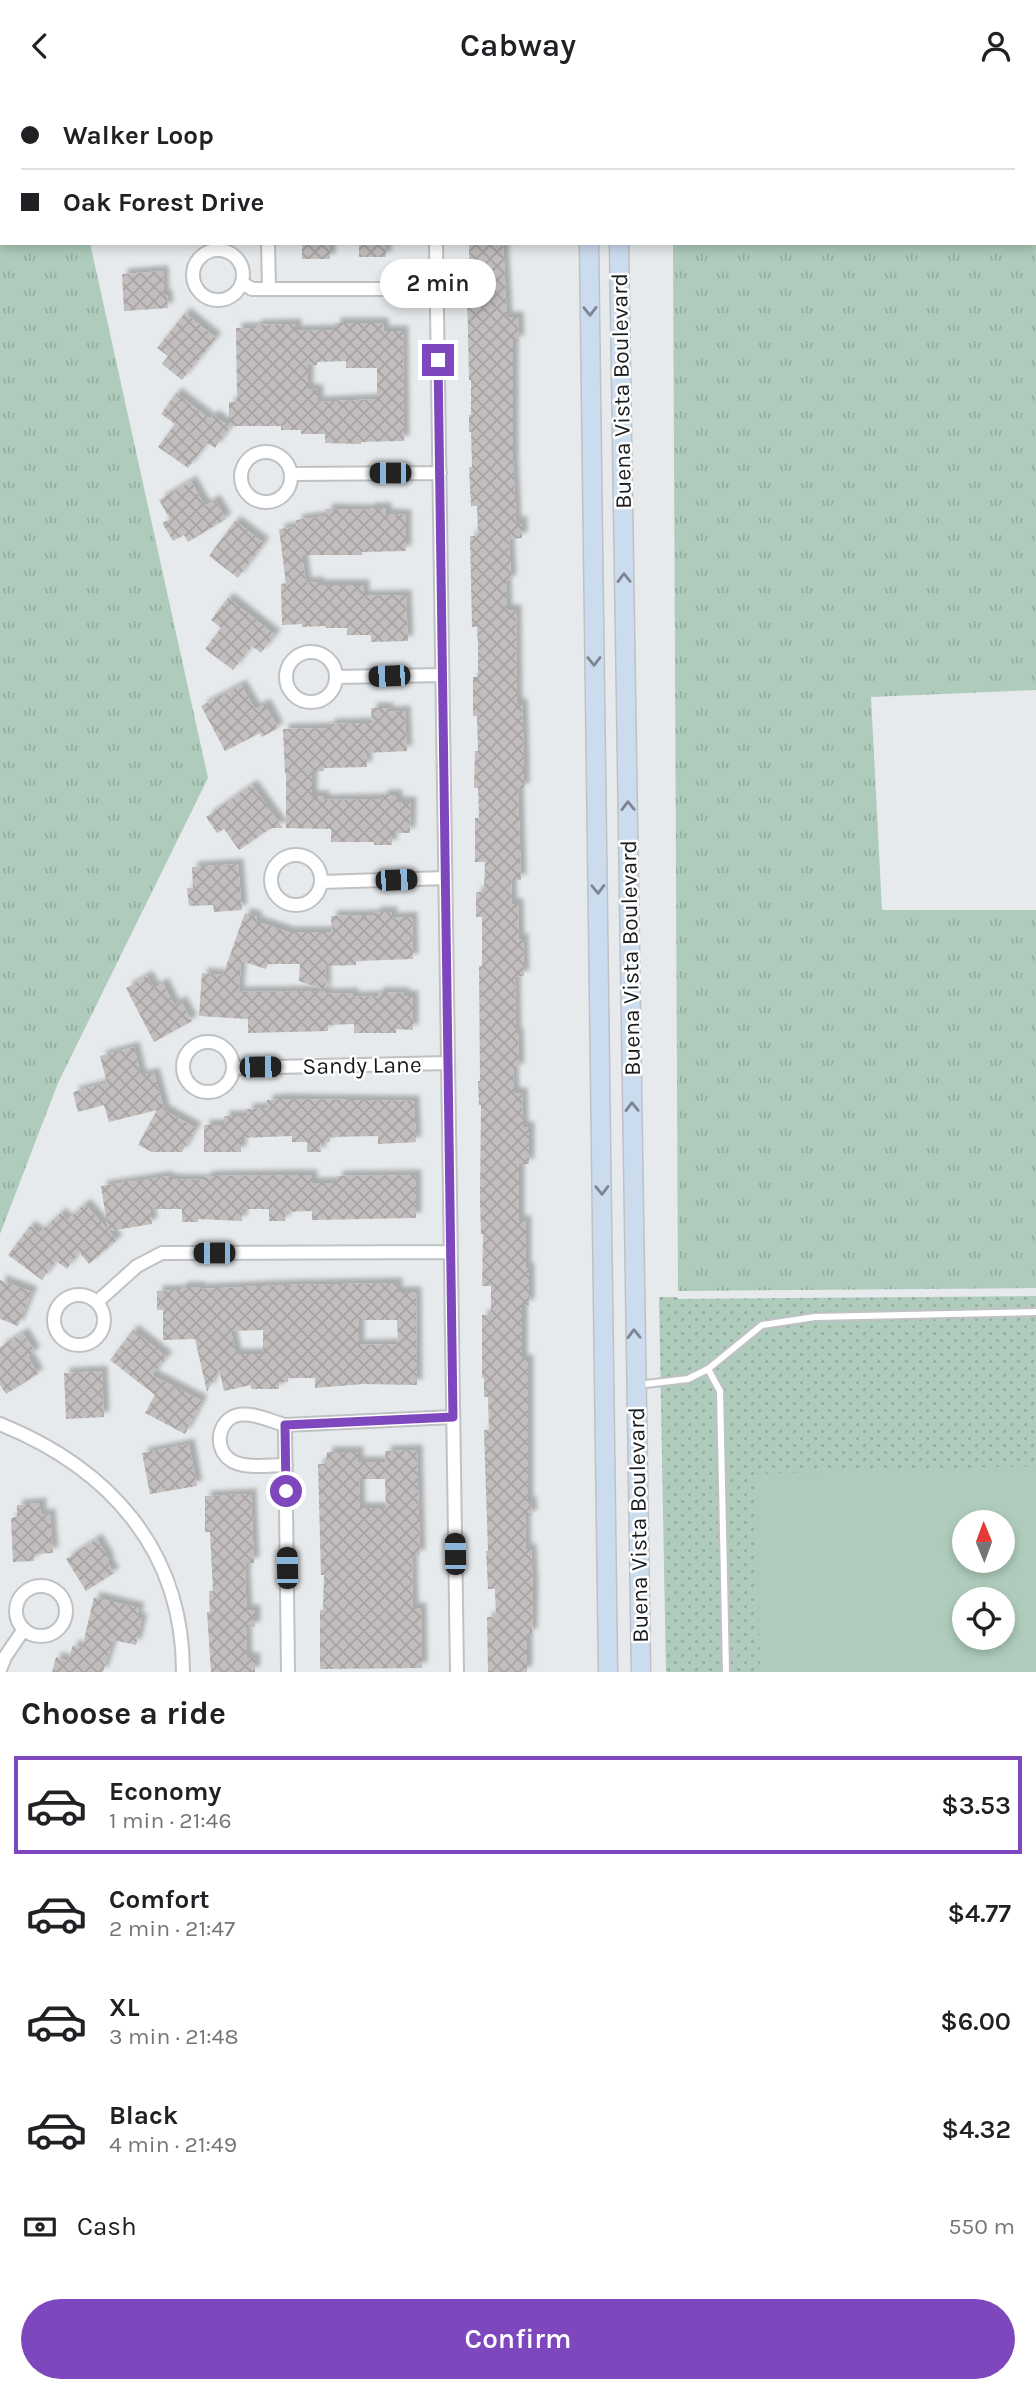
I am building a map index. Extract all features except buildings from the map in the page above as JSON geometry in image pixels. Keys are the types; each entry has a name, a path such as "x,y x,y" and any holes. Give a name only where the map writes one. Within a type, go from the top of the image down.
{"main road":[{"name":"Buena Vista Boulevard","path":"589,245 608,1672"},
{"name":"Buena Vista Boulevard","path":"619,245 640,1672"},
{"path":"605,1386 635,1385"}],"street":[{"path":"268,245 269,289"},
{"path":"436,245 457,1672"},
{"path":"211,251 227,251 243,268 242,283 231,297 214,300 206,297 195,284 194,266 211,251"},
{"path":"242,283 252,289 437,289"},
{"path":"263,452 278,455 289,466 291,474 290,483 281,497 264,502 248,495 240,479 248,458 263,452"},
{"path":"291,474 440,473"},
{"path":"311,652 326,657 331,662 336,677 335,686 324,699 306,702 292,693 285,677 290,662 303,653 311,652"},
{"path":"336,677 442,675"},
{"path":"297,855 312,861 317,867 321,882 314,898 299,905 290,905 276,896 270,880 275,865 289,856 297,855"},
{"path":"321,882 445,878"},
{"path":"209,1042 217,1044 229,1053 234,1068 227,1084 212,1093 195,1089 184,1075 183,1067 188,1052 201,1043 209,1042"},
{"name":"Sandy Lane","path":"234,1068 447,1063"},
{"path":"97,1302 137,1266 162,1253 450,1252"},
{"path":"83,1295 97,1302 104,1318 103,1327 93,1341 77,1345 61,1338 56,1332 54,1317 61,1303 67,1298 83,1295"},
{"path":"286,1465 241,1464 230,1460 222,1452 220,1430 226,1421 236,1415 247,1414 285,1425 453,1417"},
{"path":"0,1424 59,1452 87,1472 138,1524 153,1549 168,1584 181,1635 183,1672"},
{"path":"285,1425 288,1672"},
{"path":"36,1586 51,1587 58,1592 66,1607 63,1624 49,1635 32,1634 24,1629 19,1623 16,1608 22,1594 36,1586"},
{"path":"0,1669 24,1629"}],"lane":[{"path":"635,1385 688,1379 708,1369 762,1325 815,1317 1036,1312"},
{"path":"708,1369 720,1391 726,1672"}],"green space":[{"path":"0,245 90,245 208,778 58,1083 0,1234"},
{"path":"673,245 1036,245 1036,690 871,697 882,910 1036,910 1036,1288 678,1291"},
{"path":"1036,1296 1036,1672 666,1672 659,1297"},
{"path":"1036,1466 1036,1672 760,1672 755,1474"}],"route":[{"path":"286,1491 285,1425 453,1417 438,360"}]}
